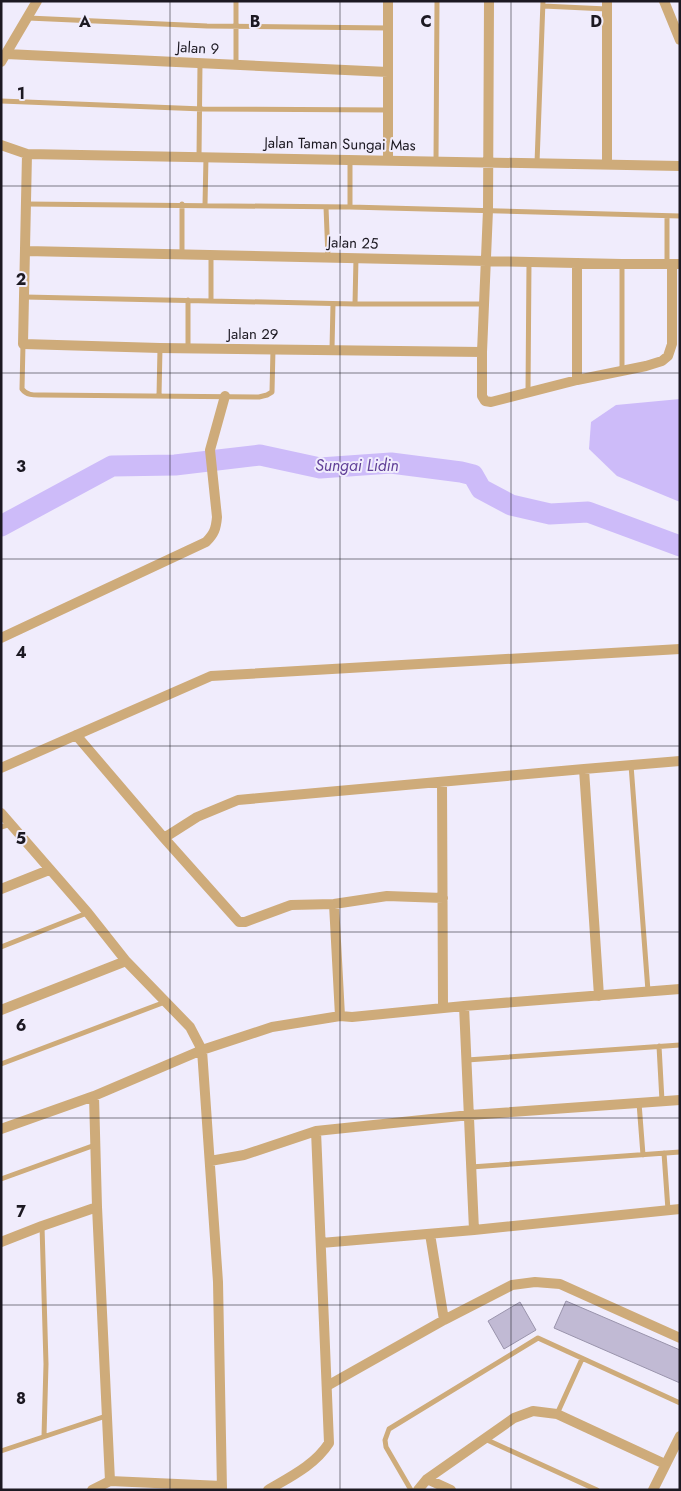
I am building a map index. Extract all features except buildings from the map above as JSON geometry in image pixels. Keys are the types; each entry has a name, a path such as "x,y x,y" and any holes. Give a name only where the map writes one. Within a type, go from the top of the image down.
{"street":[{"path":"4,58 37,1"},
{"path":"388,1 388,160"},
{"path":"490,1 488,210 482,352 482,396 485,401 491,402 662,361 668,356 672,344 673,264"},
{"path":"664,1 680,40"},
{"path":"606,5 607,165"},
{"name":"Jalan 9","path":"4,58 200,63 388,72"},
{"name":"Jalan Taman Sungai Mas","path":"1,145 27,154 680,166"},
{"path":"23,344 27,154"},
{"name":"Jalan 25","path":"26,251 673,264"},
{"path":"578,263 578,380"},
{"name":"Jalan 29","path":"23,344 160,348 482,352"},
{"path":"1,638 206,542 214,534 216,506 210,450 225,396"},
{"path":"1,768 211,676 680,649"},
{"path":"76,735 239,922 245,922 291,905 334,904 387,896 443,898"},
{"path":"164,838 197,817 238,800 680,761"},
{"path":"584,769 599,996"},
{"path":"442,782 444,1007"},
{"path":"1,813 88,913 126,961 190,1027 202,1050 218,1282 222,1488 110,1481 92,1490"},
{"path":"1,889 49,870"},
{"path":"334,904 340,1016"},
{"path":"1,1010 126,961"},
{"path":"1,1129 94,1096 202,1050 272,1028 340,1016 352,1017 444,1007 680,989"},
{"path":"464,1006 474,1230"},
{"path":"94,1096 96,1208 110,1481"},
{"path":"210,1161 244,1155 316,1131 470,1115 680,1100"},
{"path":"268,1490 312,1462 321,1455 329,1443 316,1131"},
{"path":"1,1242 96,1208"},
{"path":"321,1243 680,1209"},
{"path":"430,1234 444,1320"},
{"path":"327,1386 444,1320 512,1285 535,1282 560,1284 680,1338"},
{"path":"418,1490 427,1479 514,1418 534,1411 558,1414 665,1464"},
{"path":"653,1490 680,1436"},
{"path":"427,1479 451,1490"}],"lane":[{"path":"236,1 236,65"},
{"path":"436,161 437,1"},
{"path":"537,163 543,4 606,5"},
{"path":"27,18 207,26 388,28"},
{"path":"200,63 199,109 205,205"},
{"path":"1,101 199,109 388,110"},
{"path":"350,159 350,207"},
{"path":"26,204 350,207 680,216"},
{"path":"182,204 182,254"},
{"path":"326,207 328,257"},
{"path":"667,216 673,264"},
{"path":"211,256 211,301"},
{"path":"355,304 356,258"},
{"path":"528,392 529,262"},
{"path":"622,264 622,371"},
{"path":"25,297 333,304 484,304"},
{"path":"188,300 188,348"},
{"path":"332,349 333,304"},
{"path":"23,344 22,389 24,393 28,394 259,397 272,392 273,349"},
{"path":"159,396 160,348"},
{"path":"631,765 648,992"},
{"path":"1,828 12,824"},
{"path":"1,947 88,913"},
{"path":"1,1064 165,1002"},
{"path":"467,1060 680,1045"},
{"path":"659,1046 662,1101"},
{"path":"639,1103 643,1155"},
{"path":"1,1179 96,1145"},
{"path":"472,1167 680,1152"},
{"path":"664,1153 668,1210"},
{"path":"42,1226 46,1364 44,1436"},
{"path":"411,1490 386,1447 384,1440 388,1429 538,1338 680,1403"},
{"path":"558,1414 582,1359"},
{"path":"1,1451 106,1416"},
{"path":"484,1439 597,1490"}],"shaded area":[{"path":"680,399 680,502 617,476 589,449 591,422 616,405"}],"waterway":[{"name":"Sungai Lidin","path":"1,526 112,466 175,465 260,455 320,468 391,463 461,472 473,475 481,489 511,505 550,514 588,512 680,546"}]}
